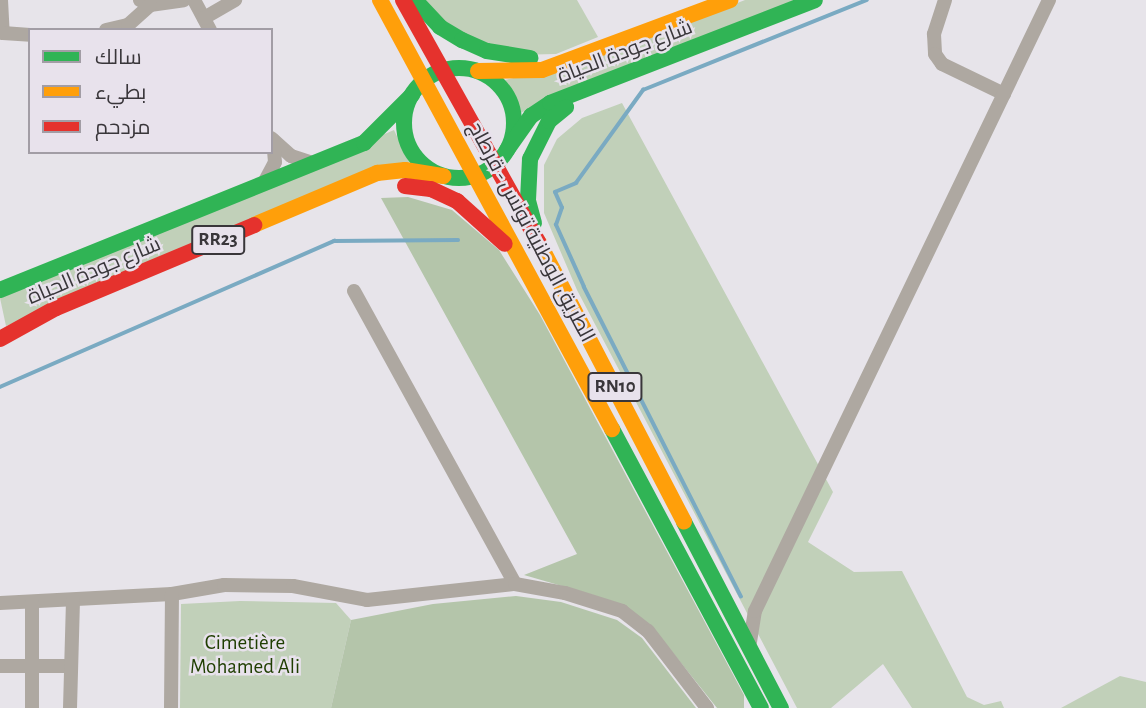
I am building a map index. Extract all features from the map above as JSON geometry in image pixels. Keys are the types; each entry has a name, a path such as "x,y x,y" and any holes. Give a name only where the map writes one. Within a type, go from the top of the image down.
{"highway":[{"name":"الطريق الوطنية تونس - قرطاج","path":"380,0 478,175 761,708"},
{"name":"الطريق الوطنية تونس - قرطاج","path":"403,0 542,248 780,708"},
{"path":"415,0 440,27 487,51 514,58 574,57"},
{"name":"شارع جودة الحياة","path":"442,71 542,70 730,0"},
{"name":"شارع جودة الحياة","path":"0,339 56,308 377,173 405,170 444,176 478,175 495,164 540,109 815,0"},
{"path":"393,117 410,56"},
{"path":"425,80 442,71"},
{"path":"475,71 499,86 510,103 514,124 507,150"},
{"name":"شارع جودة الحياة","path":"1,289 364,143 393,117 425,80"},
{"path":"542,248 528,200 530,159 549,121 586,92"},
{"path":"412,95 405,119 408,143 428,169 444,176"},
{"path":"314,199 387,185 430,190 471,210 526,266"}],"street":[{"path":"1,0 3,33 28,35"},
{"path":"115,28 128,25 145,3 184,0"},
{"path":"194,0 207,24 235,0"},
{"path":"945,0 934,34 935,54 942,64 1004,94"},
{"path":"750,646 755,611 1049,0"},
{"path":"273,140 291,156 314,163"},
{"path":"263,184 275,162 273,147"},
{"path":"354,291 515,584"},
{"path":"0,603 172,594 224,585 293,586 368,600 515,584 565,593 622,611 648,631 707,708"},
{"path":"170,708 172,594"},
{"path":"70,708 74,600"},
{"path":"32,602 32,708"},
{"path":"0,666 71,666"}],"green space":[{"path":"420,0 577,0 598,37 556,54 513,55 462,40"},
{"path":"745,0 796,0 520,113 505,80 594,59"},
{"path":"622,103 833,492 808,542 854,572 902,571 967,697 984,705 1001,701 1004,708 912,708 883,664 831,708 797,708 577,290 544,213 544,165 557,139 582,118"},
{"path":"394,130 410,164 6,326 0,298"},
{"path":"408,197 452,210 499,250 540,315 744,695 744,708 717,708 653,628 593,595 524,575 577,554 381,198"},
{"path":"516,596 561,602 617,620 642,638 696,708 331,708 351,620 433,604"},
{"name":"Cimetière Mohamed Ali","path":"240,601 336,603 351,620 331,708 180,708 181,604"},
{"path":"1120,676 1146,682 1146,708 1061,708"}],"waterway":[{"path":"741,597 584,287 556,225 562,208 555,192 576,183 643,90 867,0"},
{"path":"0,387 334,241 458,240"}],"traffic: fast":[{"path":"415,0 440,27 462,40 487,51 530,58"},
{"path":"507,150 531,116 550,103 815,0"},
{"path":"459,68 480,73 498,84 509,102 514,123 509,144 498,162 480,173 459,178 438,173 420,162 409,144 404,123 409,102 420,84 438,73 459,68"},
{"path":"0,290 364,143 412,95"},
{"path":"534,223 528,200 530,159 549,121 566,107"},
{"path":"612,429 761,708"},
{"path":"684,522 781,708"}],"traffic: slow":[{"path":"380,0 612,429"},
{"path":"478,71 542,70 730,0"},
{"path":"254,225 377,173 405,170 444,176"},
{"path":"539,243 684,522"}],"traffic: jam":[{"path":"403,0 539,243"},
{"path":"405,186 431,189 457,201 505,244"},
{"path":"0,339 56,308 254,225"}]}
